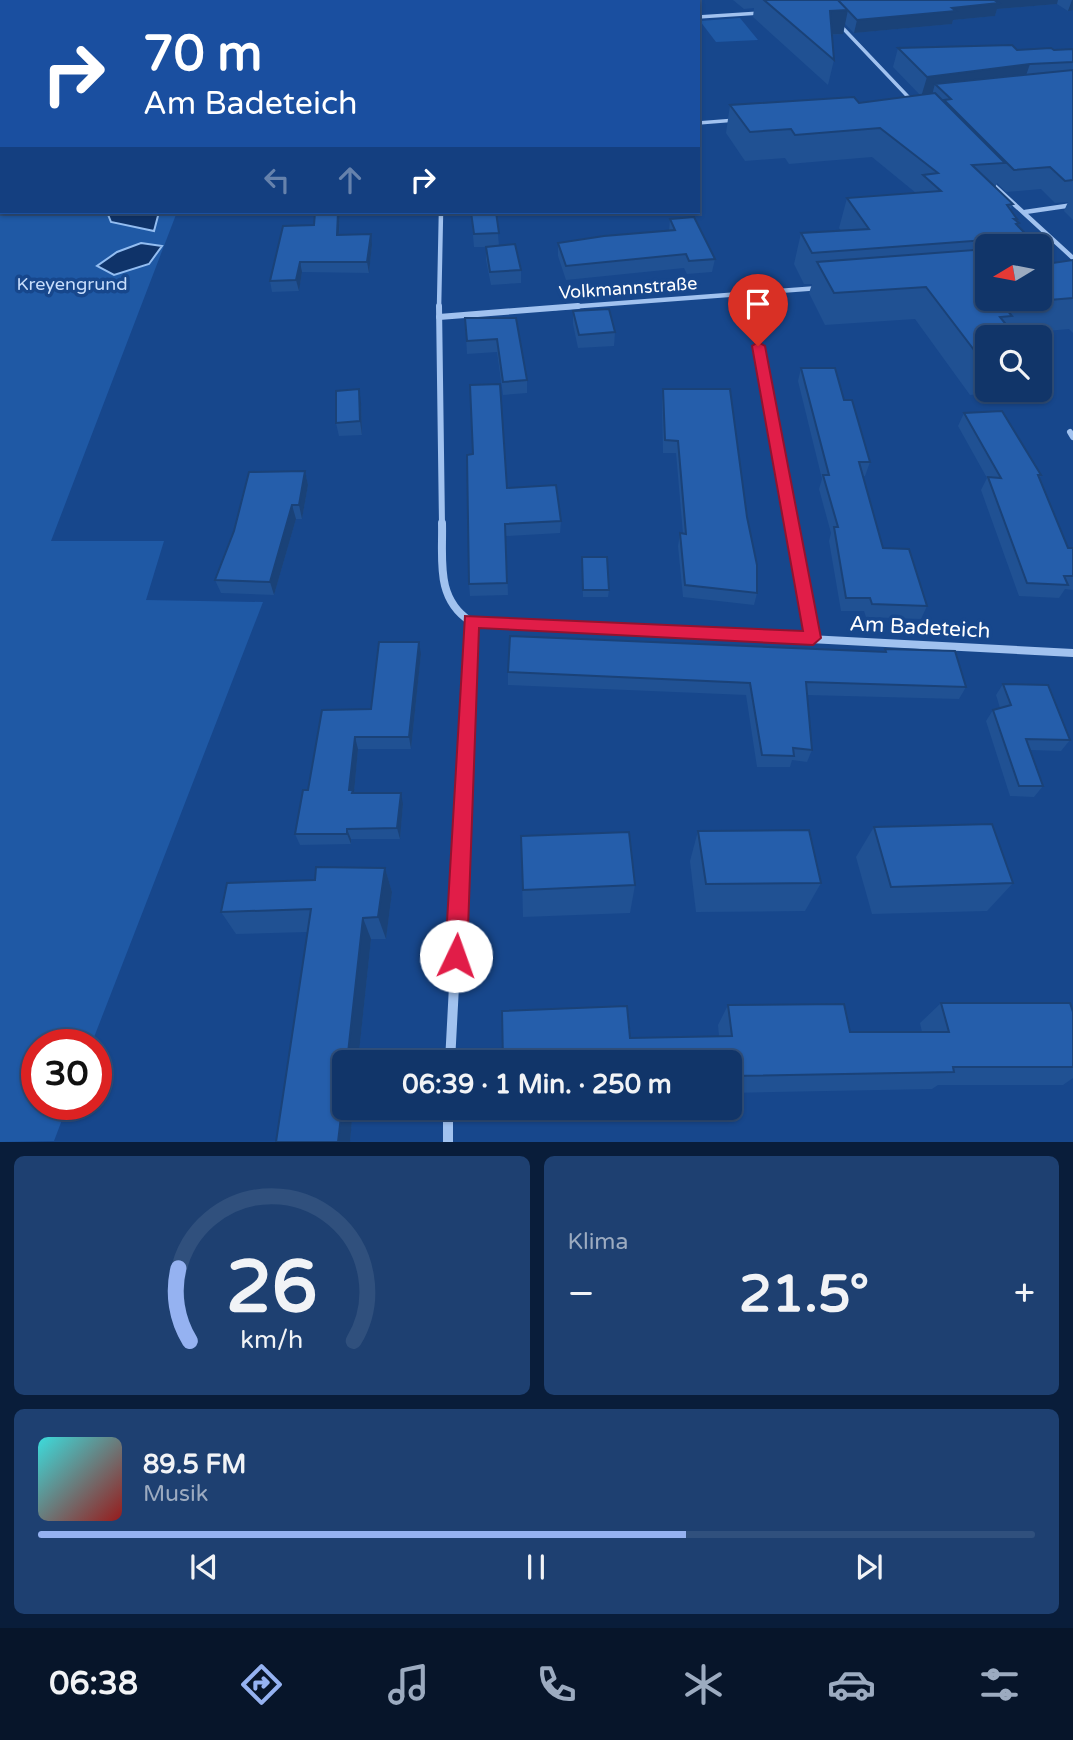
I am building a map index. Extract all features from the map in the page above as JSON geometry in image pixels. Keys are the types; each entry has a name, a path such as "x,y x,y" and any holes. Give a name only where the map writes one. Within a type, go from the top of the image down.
{"street":[{"path":"700,17 773,12"},
{"path":"833,18 925,114"},
{"path":"903,106 929,102"},
{"path":"700,122 737,120"},
{"path":"981,172 1009,202 1025,212 1073,258"},
{"path":"1025,212 1073,205"},
{"path":"441,214 439,317 443,586 447,599 458,614 471,621 451,1050"},
{"name":"Volkmannstraße","path":"439,317 828,287"},
{"path":"748,293 813,638"},
{"name":"Am Badeteich","path":"471,621 1073,653"},
{"path":"448,1120 448,1142"}],"green space":[{"path":"740,18 758,40 716,42 700,21"},
{"name":"Kreyengrund","path":"0,214 176,214 51,541 164,541 146,600 263,602 97,1029 21,1029 21,1120 62,1120 54,1141 0,1142"}],"shaded area":[{"path":"108,214 158,214 154,231 111,222"},
{"path":"141,243 162,246 149,264 114,275 97,266 117,252"}],"building":[{"path":"764,0 838,0 848,10 830,11 834,60"},
{"path":"838,0 994,0 999,3 952,8 956,11 857,20"},
{"path":"1012,45 1017,50 1073,49 1073,62 1030,64 927,77 898,48"},
{"path":"1073,70 1073,180 1065,181 1050,167 1014,170 944,100 951,99 935,84"},
{"path":"935,93 1005,163 972,165 1013,204 1007,205 1019,223 1016,224 1026,234 975,234 975,241 812,253 801,233 869,229 847,198 941,191 923,175 938,173 880,128 795,135 791,129 750,132 730,105 854,97 859,103"},
{"path":"315,214 338,214 337,235 371,234 367,262 300,262 296,280 270,281 283,226 314,225"},
{"path":"471,214 496,214 499,233 474,234"},
{"path":"694,217 715,259 689,261 686,254 566,266 558,243 675,230 670,219"},
{"path":"515,244 521,270 490,272 486,247"},
{"path":"975,250 975,312 1009,312 1012,316 1000,317 1006,325 975,325 975,351 926,287 834,293 817,262"},
{"path":"1073,260 1073,298 1052,300 1052,262"},
{"path":"609,309 615,332 579,335 573,311"},
{"path":"465,318 516,318 527,380 503,382 497,339 467,341"},
{"path":"801,368 835,368 844,400 852,400 870,462 859,462 883,548 909,549 927,606 872,604 870,598 846,598 834,527 838,527 823,475 829,475"},
{"path":"500,384 507,488 556,485 561,521 505,524 507,583 469,584 467,455 473,454 470,385"},
{"path":"359,389 360,421 336,423 336,391"},
{"path":"663,389 730,389 747,517 757,565 757,593 685,585 680,533 686,534 678,441 665,440"},
{"path":"1002,411 1041,475 1038,475 1068,548 1073,548 1073,576 1064,576 1068,585 1027,583 988,477 1001,478 964,413"},
{"path":"305,471 299,505 292,505 270,582 215,580 234,531 249,472"},
{"path":"582,557 607,557 609,590 583,590"},
{"path":"510,636 886,652 885,649 955,651 966,687 806,682 812,750 793,748 794,756 762,755 750,683 508,672"},
{"path":"379,642 419,642 409,737 355,737 349,790 353,790 352,793 401,793 397,828 347,829 347,834 295,834 303,790 308,790 322,710 371,709"},
{"path":"1003,684 1048,685 1070,740 1026,739 1043,786 1019,786 993,710 1011,705"},
{"path":"992,824 1013,883 891,887 874,827"},
{"path":"809,830 821,883 706,884 698,831"},
{"path":"629,832 635,885 523,890 521,836"},
{"path":"316,867 385,868 378,917 363,918 348,1050 332,1050 332,1120 341,1120 338,1142 276,1142 311,909 221,912 227,883 315,880"},
{"path":"941,1003 1070,1003 1073,1012 1073,1067 953,1067 954,1072 742,1076 742,1050 503,1050 502,1011 627,1006 630,1038 732,1036 728,1005 844,1004 850,1032 949,1032"}],"route":[{"path":"456,956 471,621 813,638 758,346"}]}
